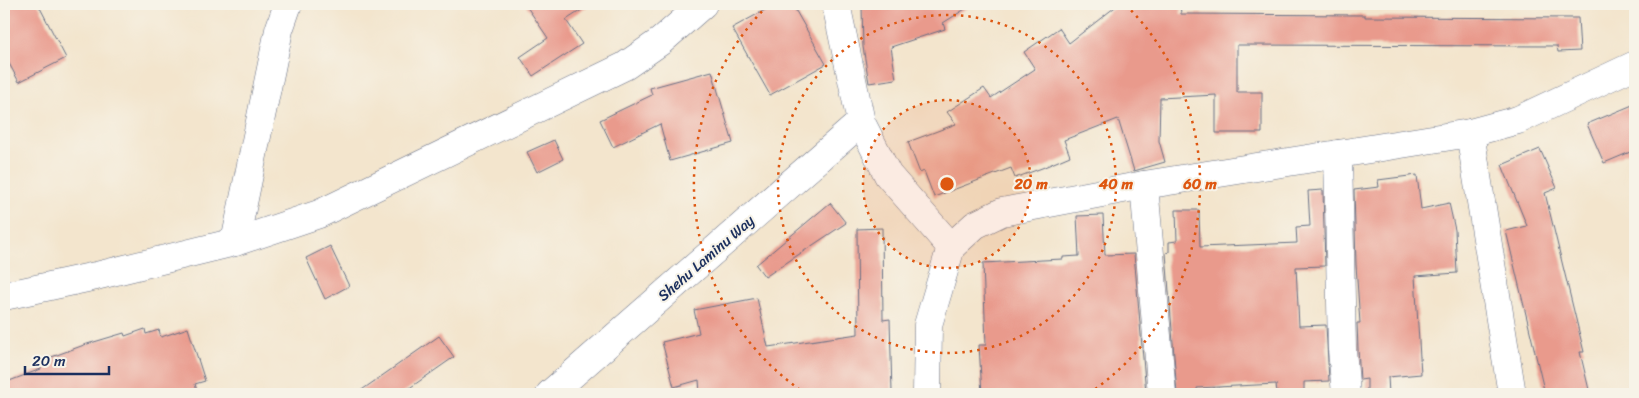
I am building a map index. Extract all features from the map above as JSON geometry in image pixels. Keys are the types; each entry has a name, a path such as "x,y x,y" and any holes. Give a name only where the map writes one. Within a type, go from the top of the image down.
{"street":[{"path":"235,242 279,30 288,4"},
{"path":"4,296 235,242 319,214 625,66 661,41 703,4"},
{"path":"836,4 861,122 888,176 951,247"},
{"path":"927,394 928,325 951,247 976,225 1002,212 1144,185 1470,133 1518,120 1635,65"},
{"name":"Shehu Laminu Way","path":"550,394 861,122"},
{"path":"1470,133 1512,394"},
{"path":"1338,154 1342,350 1346,394"},
{"path":"1144,185 1162,394"}],"building":[{"path":"4,4 38,4 66,58 19,82 4,54"},
{"path":"525,4 591,4 566,20 582,44 533,76 520,57 548,38"},
{"path":"776,4 792,4 826,64 770,95 732,28"},
{"path":"898,4 973,4 943,23 945,29 891,47 896,79 869,83 863,47 862,7"},
{"path":"1119,4 1180,4 1181,14 1578,18 1580,51 1558,52 1557,46 1237,45 1237,92 1262,92 1262,133 1216,133 1216,95 1160,98 1159,141 1165,162 1134,171 1118,119 1064,140 1070,156 1042,168 1015,178 1011,168 934,197 924,171 920,173 908,142 956,124 947,112 984,88 991,98 1035,69 1024,52 1059,28 1069,43"},
{"path":"712,71 733,143 670,161 660,124 613,147 600,120 652,95 650,88"},
{"path":"1635,104 1635,150 1604,163 1587,124"},
{"path":"554,140 563,159 537,172 527,152"},
{"path":"1540,149 1557,188 1545,193 1584,352 1580,352 1590,394 1545,394 1506,231 1527,226 1502,165"},
{"path":"1417,175 1421,209 1449,203 1455,230 1457,273 1415,276 1421,374 1388,377 1389,394 1367,394 1367,379 1360,380 1358,349 1357,323 1360,323 1354,190 1379,187 1378,180"},
{"path":"1323,190 1325,266 1296,267 1299,326 1326,325 1329,381 1304,382 1304,394 1277,394 1276,384 1197,388 1197,394 1177,394 1166,253 1169,252 1169,242 1177,241 1176,210 1199,210 1200,247 1297,243 1296,227 1310,226 1308,191"},
{"path":"830,203 846,223 765,277 756,265"},
{"path":"1103,215 1105,255 1134,254 1146,393 982,394 979,345 986,345 983,263 1063,259 1063,257 1079,256 1077,216"},
{"path":"882,228 883,320 890,319 892,393 700,394 699,380 674,387 662,342 699,333 694,310 757,298 768,347 858,334 857,229"},
{"path":"330,246 349,286 325,299 306,258"},
{"path":"188,328 205,381 195,384 198,394 4,394 4,383 41,369 38,362 84,345 124,333 125,336 145,329 146,334 159,330 161,337"},
{"path":"439,336 454,357 401,394 356,394"}]}
